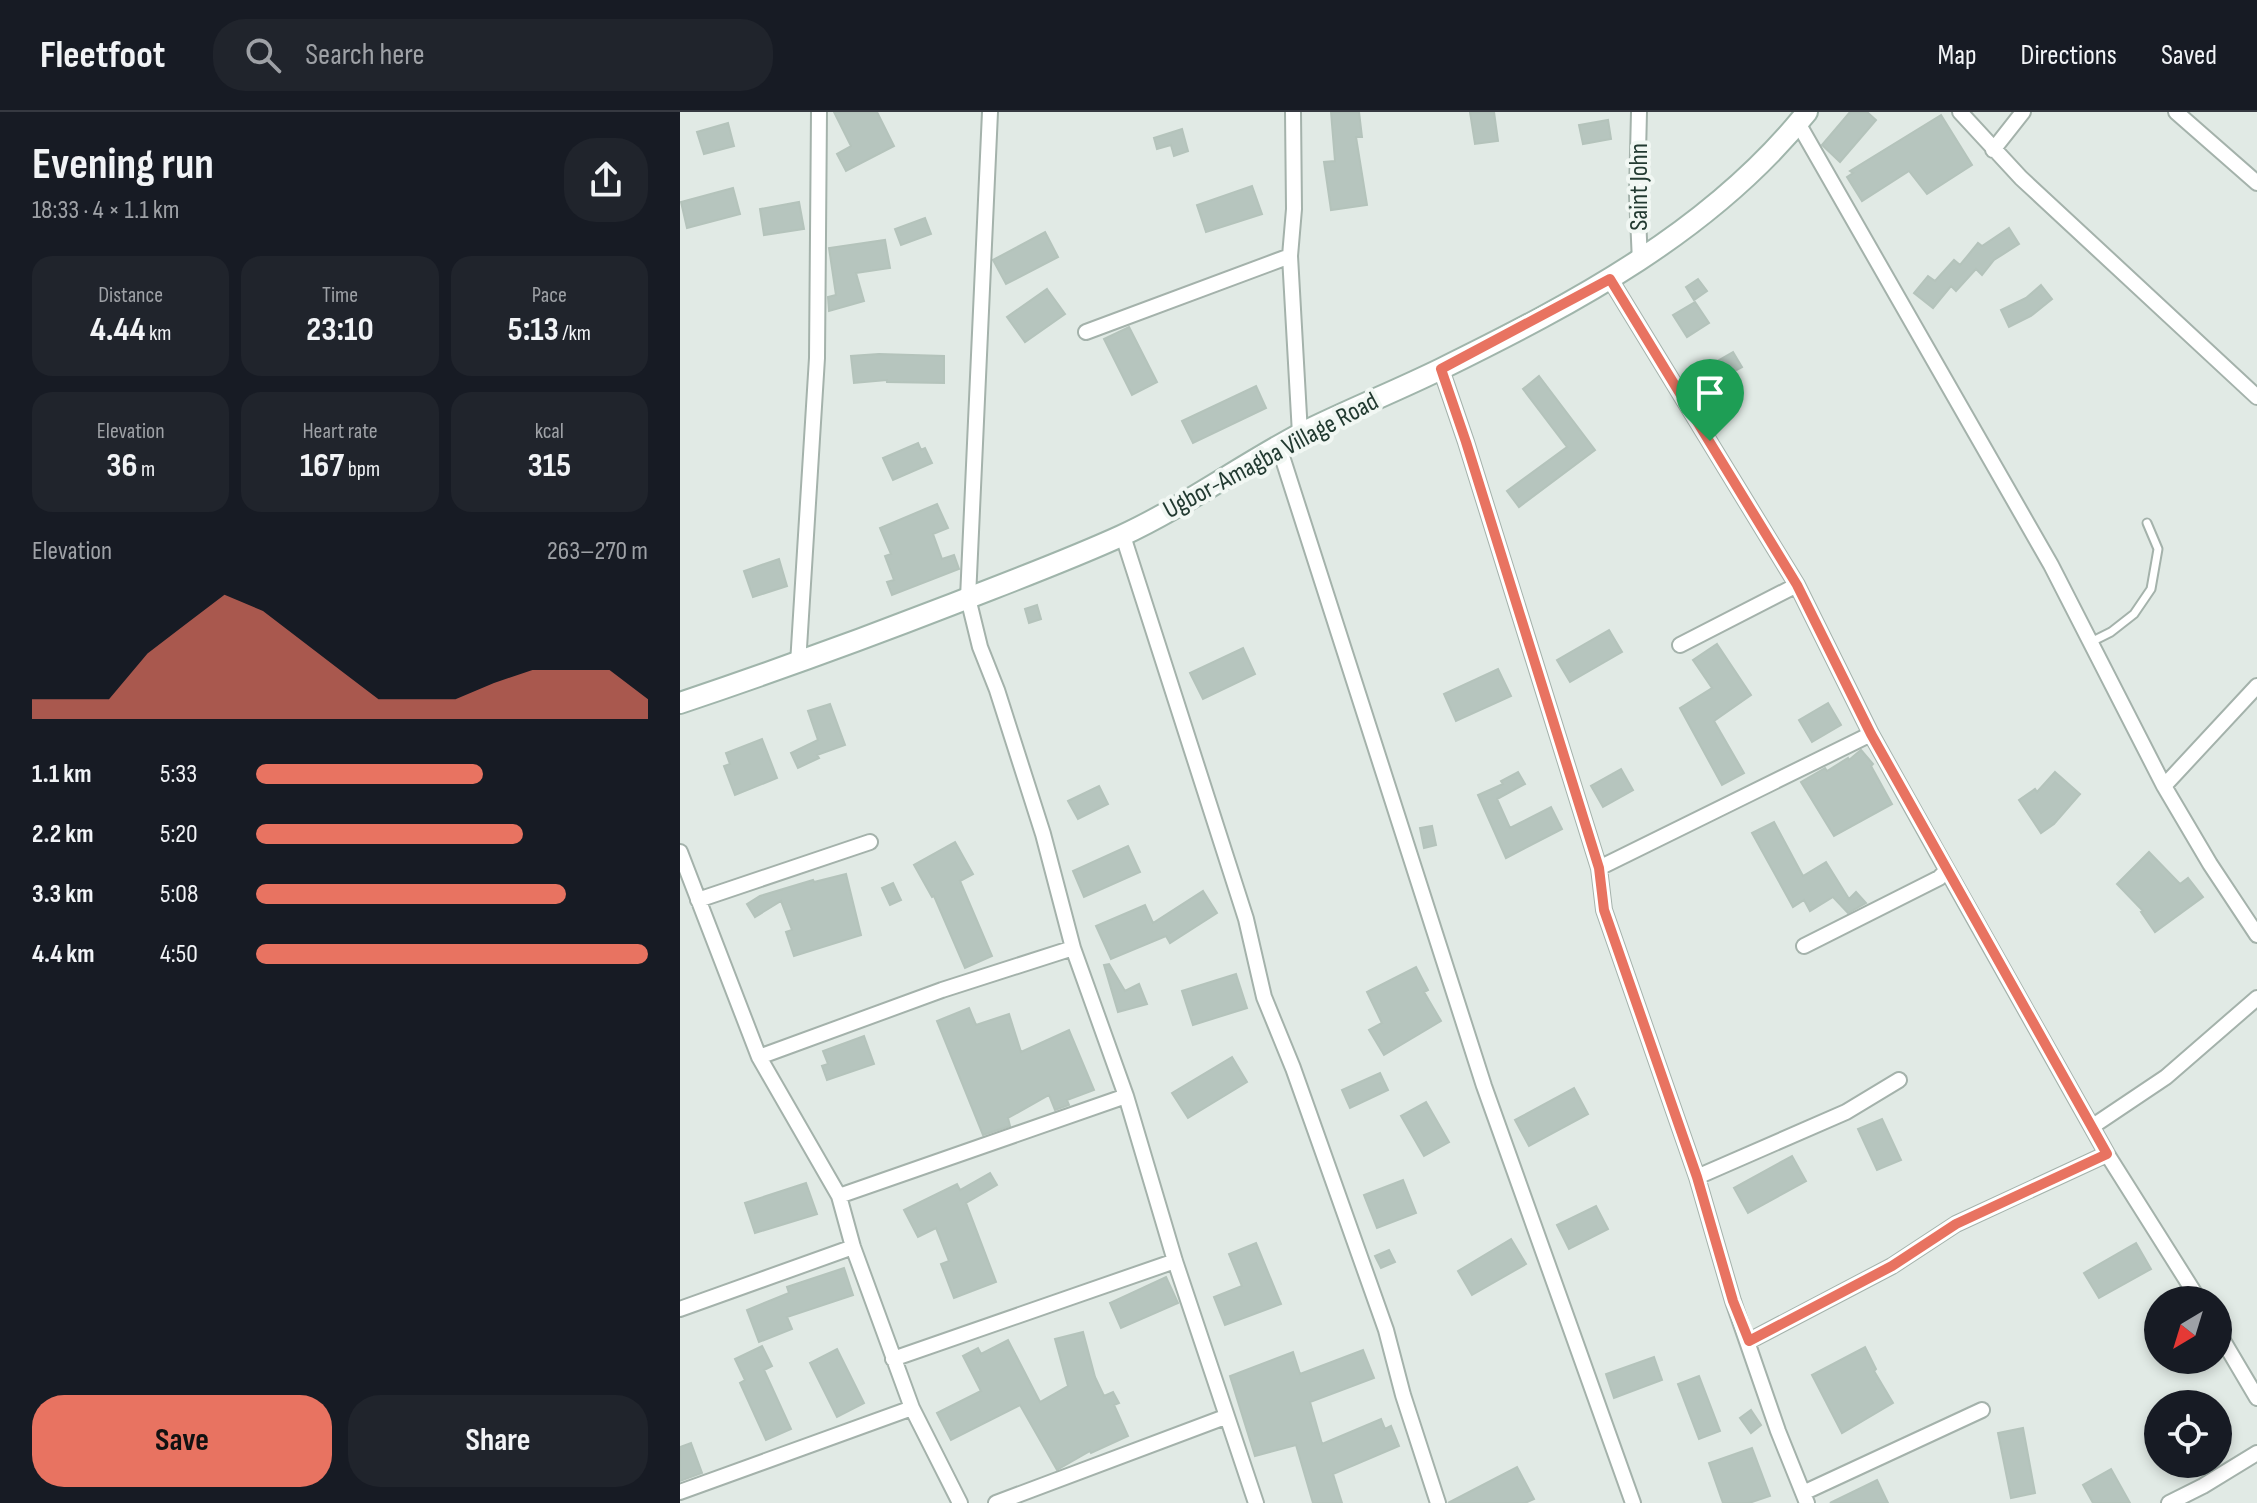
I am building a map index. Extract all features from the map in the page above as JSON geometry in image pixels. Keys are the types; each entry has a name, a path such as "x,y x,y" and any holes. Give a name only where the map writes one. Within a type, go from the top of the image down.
{"street":[{"path":"798,664 817,358 819,112"},
{"path":"990,112 968,598 980,647 1043,834 1073,948 1126,1096 1175,1261 1256,1503"},
{"path":"1293,112 1294,209 1290,256 1300,434"},
{"name":"Saint John","path":"1639,112 1637,194 1640,262"},
{"path":"1960,112 1993,150 2257,397"},
{"path":"1993,150 2023,112"},
{"path":"2176,112 2257,183"},
{"path":"1803,118 2051,565 2164,786 2210,864 2256,932"},
{"name":"Ugbor-Amagba Village Road","path":"680,703 798,664 1008,584 1123,536 1300,434 1441,369 1640,262 1750,174 1803,118"},
{"path":"1086,332 1290,256"},
{"path":"1610,279 1797,585 1871,734 1947,870 2107,1154 2190,1286"},
{"path":"1441,369 1599,868 1604,910 1697,1177 1733,1301 1805,1498 1982,1410"},
{"path":"1279,447 1484,1086 1633,1503"},
{"path":"1123,536 1246,919 1264,997 1293,1068 1386,1330 1403,1395 1438,1503"},
{"path":"1680,645 1797,585"},
{"path":"2164,786 2257,686"},
{"path":"1599,868 1871,734"},
{"path":"698,900 870,842"},
{"path":"680,852 759,1057 839,1196 853,1247 912,1408 960,1503"},
{"path":"1804,946 1939,878 1947,870"},
{"path":"759,1057 942,990 1073,948"},
{"path":"2093,1126 2166,1077 2257,998"},
{"path":"1697,1177 1846,1112 1899,1080"},
{"path":"839,1196 1126,1096"},
{"path":"1749,1341 1892,1266 1956,1224 2107,1154"},
{"path":"680,1309 853,1247"},
{"path":"893,1359 1175,1261"},
{"path":"2232,1356 2257,1398"},
{"path":"680,1492 912,1408"},
{"path":"996,1503 1225,1417"},
{"path":"2169,1503 2257,1453"}],"lane":[{"path":"2089,643 2111,632 2134,614 2151,589 2158,549 2147,523"}],"building":[{"path":"834,112 877,112 894,146 846,171 837,154 851,146"},
{"path":"1331,112 1359,112 1362,137 1356,137 1367,205 1331,210 1324,162 1335,161"},
{"path":"1470,112 1494,112 1498,141 1475,144"},
{"path":"1850,112 1867,112 1876,120 1840,162 1822,145"},
{"path":"1941,115 1972,165 1927,194 1909,171 1862,201 1847,177 1853,173 1850,171"},
{"path":"1608,120 1611,139 1583,144 1579,125"},
{"path":"728,123 734,146 704,154 697,132"},
{"path":"1182,129 1188,151 1174,156 1171,145 1157,149 1154,138"},
{"path":"1252,186 1262,214 1206,232 1197,205"},
{"path":"733,188 740,214 687,228 681,202"},
{"path":"799,202 804,229 764,235 760,209"},
{"path":"925,218 931,234 901,245 895,229"},
{"path":"2009,228 2019,244 1994,260 1982,275 1976,269 1956,291 1951,286 1933,308 1914,293 1928,276 1935,281 1954,260 1960,265 1978,243 1982,246"},
{"path":"1045,232 1058,257 1006,284 993,260"},
{"path":"885,240 890,268 856,273 864,301 829,311 828,297 836,295 829,248"},
{"path":"1698,279 1707,291 1694,300 1686,287"},
{"path":"2041,285 2052,299 2031,316 2009,327 2001,310 2026,298"},
{"path":"1047,289 1065,314 1025,342 1007,317"},
{"path":"1695,302 1709,323 1687,337 1673,315"},
{"path":"1129,327 1157,382 1132,395 1104,339"},
{"path":"1733,352 1742,367 1716,381 1719,387 1698,399 1686,379"},
{"path":"851,356 944,356 944,383 887,380 854,383"},
{"path":"1539,376 1595,450 1519,507 1507,491 1567,447 1523,389"},
{"path":"1256,386 1266,408 1193,443 1182,421"},
{"path":"918,443 921,450 925,448 932,463 893,480 883,458"},
{"path":"937,504 948,528 933,534 942,559 954,555 959,569 892,595 887,582 894,580 885,556 891,554 880,528"},
{"path":"779,559 787,586 753,597 744,571"},
{"path":"1037,605 1041,619 1029,623 1025,609"},
{"path":"1609,630 1622,652 1570,682 1557,660"},
{"path":"1717,644 1751,695 1714,721 1744,773 1722,785 1680,708 1712,688 1693,660"},
{"path":"1243,648 1255,674 1203,699 1190,673"},
{"path":"1498,669 1511,696 1456,721 1444,694"},
{"path":"1828,703 1841,725 1812,742 1799,720"},
{"path":"830,704 845,745 817,755 819,758 798,768 791,753 818,740 808,711"},
{"path":"762,739 777,778 735,795 724,766 730,764 726,753"},
{"path":"1861,750 1873,764 1871,766 1892,804 1834,836 1801,782 1825,768 1827,771 1849,760"},
{"path":"1621,769 1633,790 1603,807 1591,786"},
{"path":"1518,772 1525,784 1497,799 1510,828 1551,807 1562,829 1506,858 1478,795 1503,784 1501,781"},
{"path":"2055,772 2080,794 2054,824 2041,833 2019,800 2035,789 2037,792"},
{"path":"1099,786 1108,804 1078,819 1068,801"},
{"path":"1774,822 1803,876 1826,862 1849,899 1856,892 1866,903 1848,913 1833,897 1810,911 1804,900 1793,907 1752,833"},
{"path":"1432,826 1436,845 1424,848 1420,828"},
{"path":"955,842 973,874 960,881 992,956 965,968 934,896 914,865"},
{"path":"1128,846 1140,872 1084,897 1073,871"},
{"path":"2149,852 2180,884 2188,878 2203,897 2155,932 2143,911 2117,884"},
{"path":"846,874 861,935 794,956 786,932 792,930 781,901 755,917 747,904 760,896"},
{"path":"893,883 901,900 890,905 882,888"},
{"path":"1203,891 1217,913 1170,943 1166,936 1111,959 1096,926 1145,905 1153,923"},
{"path":"1109,964 1125,991 1139,984 1147,1004 1118,1012 1104,965"},
{"path":"1416,967 1428,990 1424,992 1441,1021 1384,1055 1369,1030 1382,1023 1367,992"},
{"path":"1236,974 1247,1008 1193,1025 1182,991"},
{"path":"969,1008 976,1025 1009,1014 1021,1052 1069,1030 1094,1090 1067,1100 1069,1105 1055,1110 1049,1095 1008,1118 1010,1126 983,1135 937,1021"},
{"path":"864,1036 874,1064 827,1080 822,1066 828,1064 823,1051"},
{"path":"1232,1057 1247,1082 1188,1118 1172,1093"},
{"path":"1380,1073 1388,1090 1350,1108 1342,1090"},
{"path":"1574,1088 1588,1114 1529,1146 1515,1120"},
{"path":"1426,1102 1449,1142 1424,1156 1401,1116"},
{"path":"1882,1119 1901,1160 1877,1170 1858,1129"},
{"path":"1792,1156 1806,1181 1748,1213 1734,1188"},
{"path":"990,1173 997,1185 966,1203 996,1282 954,1298 941,1264 949,1261 936,1228 918,1237 904,1210 957,1184 960,1190"},
{"path":"1403,1180 1416,1213 1377,1228 1364,1195"},
{"path":"806,1183 817,1214 755,1233 745,1203"},
{"path":"1596,1206 1608,1229 1569,1249 1557,1225"},
{"path":"1511,1239 1526,1264 1472,1295 1458,1271"},
{"path":"1256,1243 1281,1304 1225,1325 1214,1297 1242,1286 1229,1254"},
{"path":"2136,1243 2151,1269 2099,1298 2084,1273"},
{"path":"1389,1250 1395,1262 1381,1268 1375,1256"},
{"path":"844,1268 853,1295 787,1317 792,1329 759,1342 747,1310 789,1293 787,1287"},
{"path":"1166,1277 1178,1303 1121,1328 1110,1303"},
{"path":"1083,1332 1095,1377 1104,1396 1113,1392 1119,1403 1114,1405 1128,1436 1090,1451 1057,1470 1020,1405 951,1440 937,1413 981,1391 963,1356 978,1348 981,1354 1008,1340 1040,1402 1068,1386 1055,1339"},
{"path":"762,1346 772,1366 764,1370 791,1429 766,1440 740,1383 745,1380 735,1359"},
{"path":"1865,1347 1876,1369 1874,1371 1893,1403 1842,1433 1812,1375"},
{"path":"837,1349 864,1403 837,1417 810,1363"},
{"path":"1363,1350 1374,1378 1310,1402 1322,1444 1381,1419 1385,1429 1391,1426 1399,1446 1333,1474 1342,1503 1313,1503 1296,1445 1255,1456 1230,1376 1293,1352 1300,1374"},
{"path":"1654,1357 1662,1380 1614,1398 1606,1374"},
{"path":"1699,1376 1720,1431 1699,1439 1678,1384"},
{"path":"1751,1410 1761,1425 1751,1433 1740,1418"},
{"path":"2023,1428 2035,1493 2011,1498 1998,1433"},
{"path":"691,1443 702,1473 680,1481 680,1447"},
{"path":"1752,1448 1770,1496 1749,1503 1723,1503 1709,1463"},
{"path":"1517,1467 1534,1499 1525,1503 1448,1503"},
{"path":"2111,1469 2130,1503 2093,1503 2083,1485"},
{"path":"1877,1480 1888,1503 1830,1503"}],"route":[{"path":"1610,279 1710,441 1797,585 1871,734 2107,1154 1956,1224 1892,1266 1749,1341 1733,1301 1697,1177 1604,910 1599,868 1441,369 1610,279"}]}
